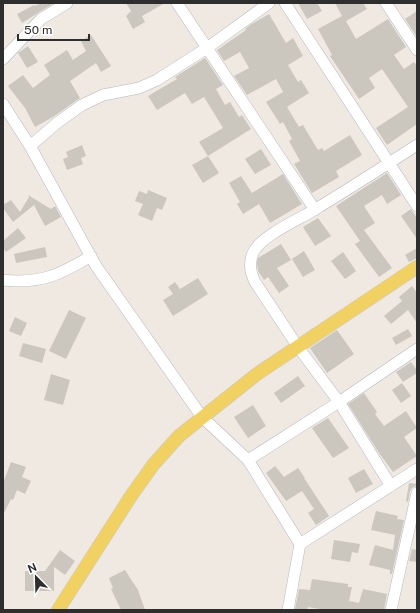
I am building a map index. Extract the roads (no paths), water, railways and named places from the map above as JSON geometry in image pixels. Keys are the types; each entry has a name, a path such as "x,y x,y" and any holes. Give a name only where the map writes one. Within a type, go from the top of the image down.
{"main road":[{"path":"58,610 131,496 153,465 179,436 257,374 417,267"}],"street":[{"path":"3,59 41,20 66,3"},
{"path":"177,3 314,210"},
{"path":"30,146 57,123 82,105 103,95 139,88 157,80 207,48 269,3"},
{"path":"285,3 417,206"},
{"path":"386,3 417,50"},
{"path":"3,104 30,146 96,266 202,417 248,460 300,544 288,610"},
{"path":"391,486 339,402 298,348 255,282 251,273 250,262 254,250 263,240 314,210 417,145"},
{"path":"3,280 16,282 47,279 69,270 91,256"},
{"path":"248,460 339,402 417,349"},
{"path":"300,544 417,469"},
{"path":"391,610 417,493"}]}
